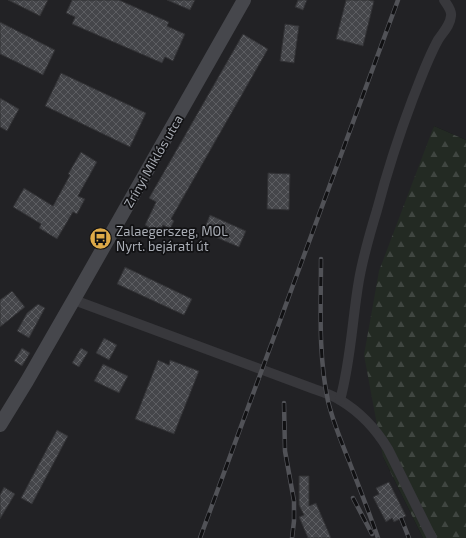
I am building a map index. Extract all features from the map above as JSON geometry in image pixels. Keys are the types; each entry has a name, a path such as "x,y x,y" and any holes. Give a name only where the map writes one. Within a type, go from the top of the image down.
{"main road":[{"name":"Zrínyi Miklós utca","path":"0,425 74,300 244,0"}],"street":[{"path":"340,400 349,358 354,309 363,258 403,123 432,52 451,18 451,12 444,0"},
{"path":"74,300 340,400 364,418 382,438 432,538"}],"shaded area":[{"path":"0,0 466,0 466,140 434,126 383,457 423,538 0,538"}],"green space":[{"path":"434,126 466,140 466,538 423,538 383,457 364,355 379,271"}],"building":[{"path":"8,0 48,0 40,16"},
{"path":"72,0 119,0 169,22 167,26 185,34 173,61 165,57 162,63 72,24 75,17 66,13"},
{"path":"167,0 195,0 190,10"},
{"path":"298,0 307,0 303,10 295,7"},
{"path":"346,0 374,1 363,46 336,39"},
{"path":"0,22 55,50 43,75 0,54"},
{"path":"285,24 299,26 294,63 280,61"},
{"path":"243,34 268,49 171,219 174,221 170,229 163,225 159,233 145,225 156,202 149,198"},
{"path":"61,73 146,113 130,147 45,106"},
{"path":"0,98 19,109 7,131 0,127"},
{"path":"81,152 97,162 78,196 85,199 77,214 73,212 57,239 39,228 41,224 13,207 24,188 53,206 70,175 68,174"},
{"path":"268,173 290,174 289,210 267,209"},
{"path":"210,215 246,231 239,247 203,232"},
{"path":"125,267 192,299 184,315 117,284"},
{"path":"12,291 25,307 0,327 0,300"},
{"path":"38,304 45,308 29,338 17,331 27,313"},
{"path":"104,338 117,345 109,360 96,353"},
{"path":"22,348 30,353 22,366 14,361"},
{"path":"81,348 88,352 79,367 72,363"},
{"path":"158,360 169,365 170,360 199,371 174,434 135,419"},
{"path":"103,364 128,376 119,393 94,381"},
{"path":"57,430 68,436 32,504 21,498"},
{"path":"299,476 309,476 309,506 316,503 331,538 308,538 299,517 304,515 299,505"},
{"path":"389,482 406,516 394,522 392,518 386,522 373,497 379,494 376,488"},
{"path":"4,487 15,494 0,519 0,495"}],"railway":[{"path":"200,538 398,0"},
{"path":"321,259 321,348 328,401 337,431 378,538"},
{"path":"284,403 285,451 294,501 292,538"},
{"path":"353,498 372,534"},
{"path":"401,518 409,538"}],"place":[{"name":"Zalaegerszeg, MOL Nyrt. bejárati út","path":"100,238"}]}
